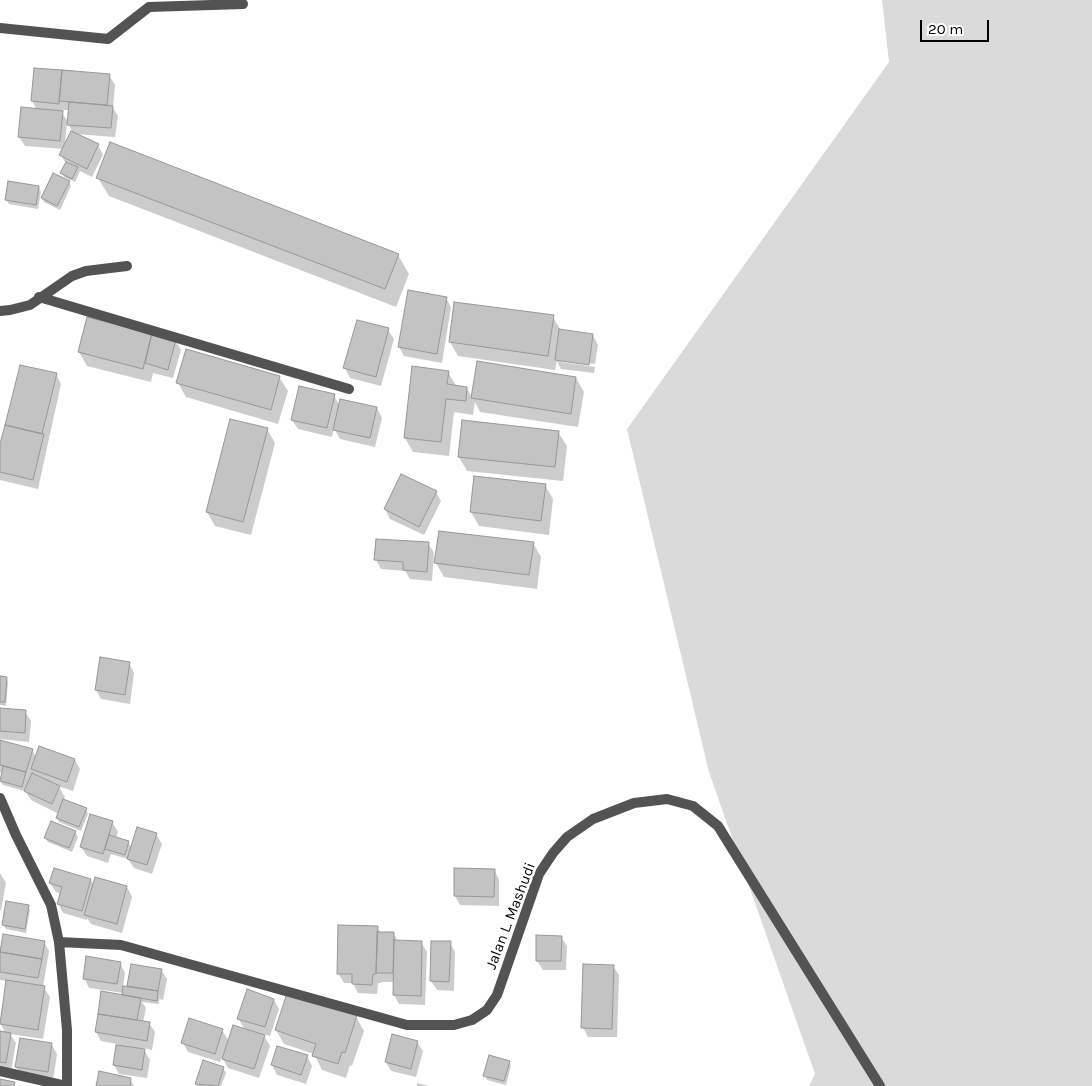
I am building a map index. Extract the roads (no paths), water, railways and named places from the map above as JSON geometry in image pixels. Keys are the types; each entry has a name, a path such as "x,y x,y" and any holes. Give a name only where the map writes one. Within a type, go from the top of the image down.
{"street":[{"path":"0,28 108,39 148,7 244,4"},
{"path":"0,311 30,305 72,276 86,271 128,266"},
{"path":"40,297 350,389"},
{"path":"0,798 51,905 59,942 67,1030 66,1086 0,1071"},
{"name":"Jalan L. Mashudi","path":"59,942 121,945 406,1025 454,1025 472,1020 487,1010 497,995 539,874 553,853 567,837 593,819 634,804 667,799 693,806 718,826 880,1086"}]}
